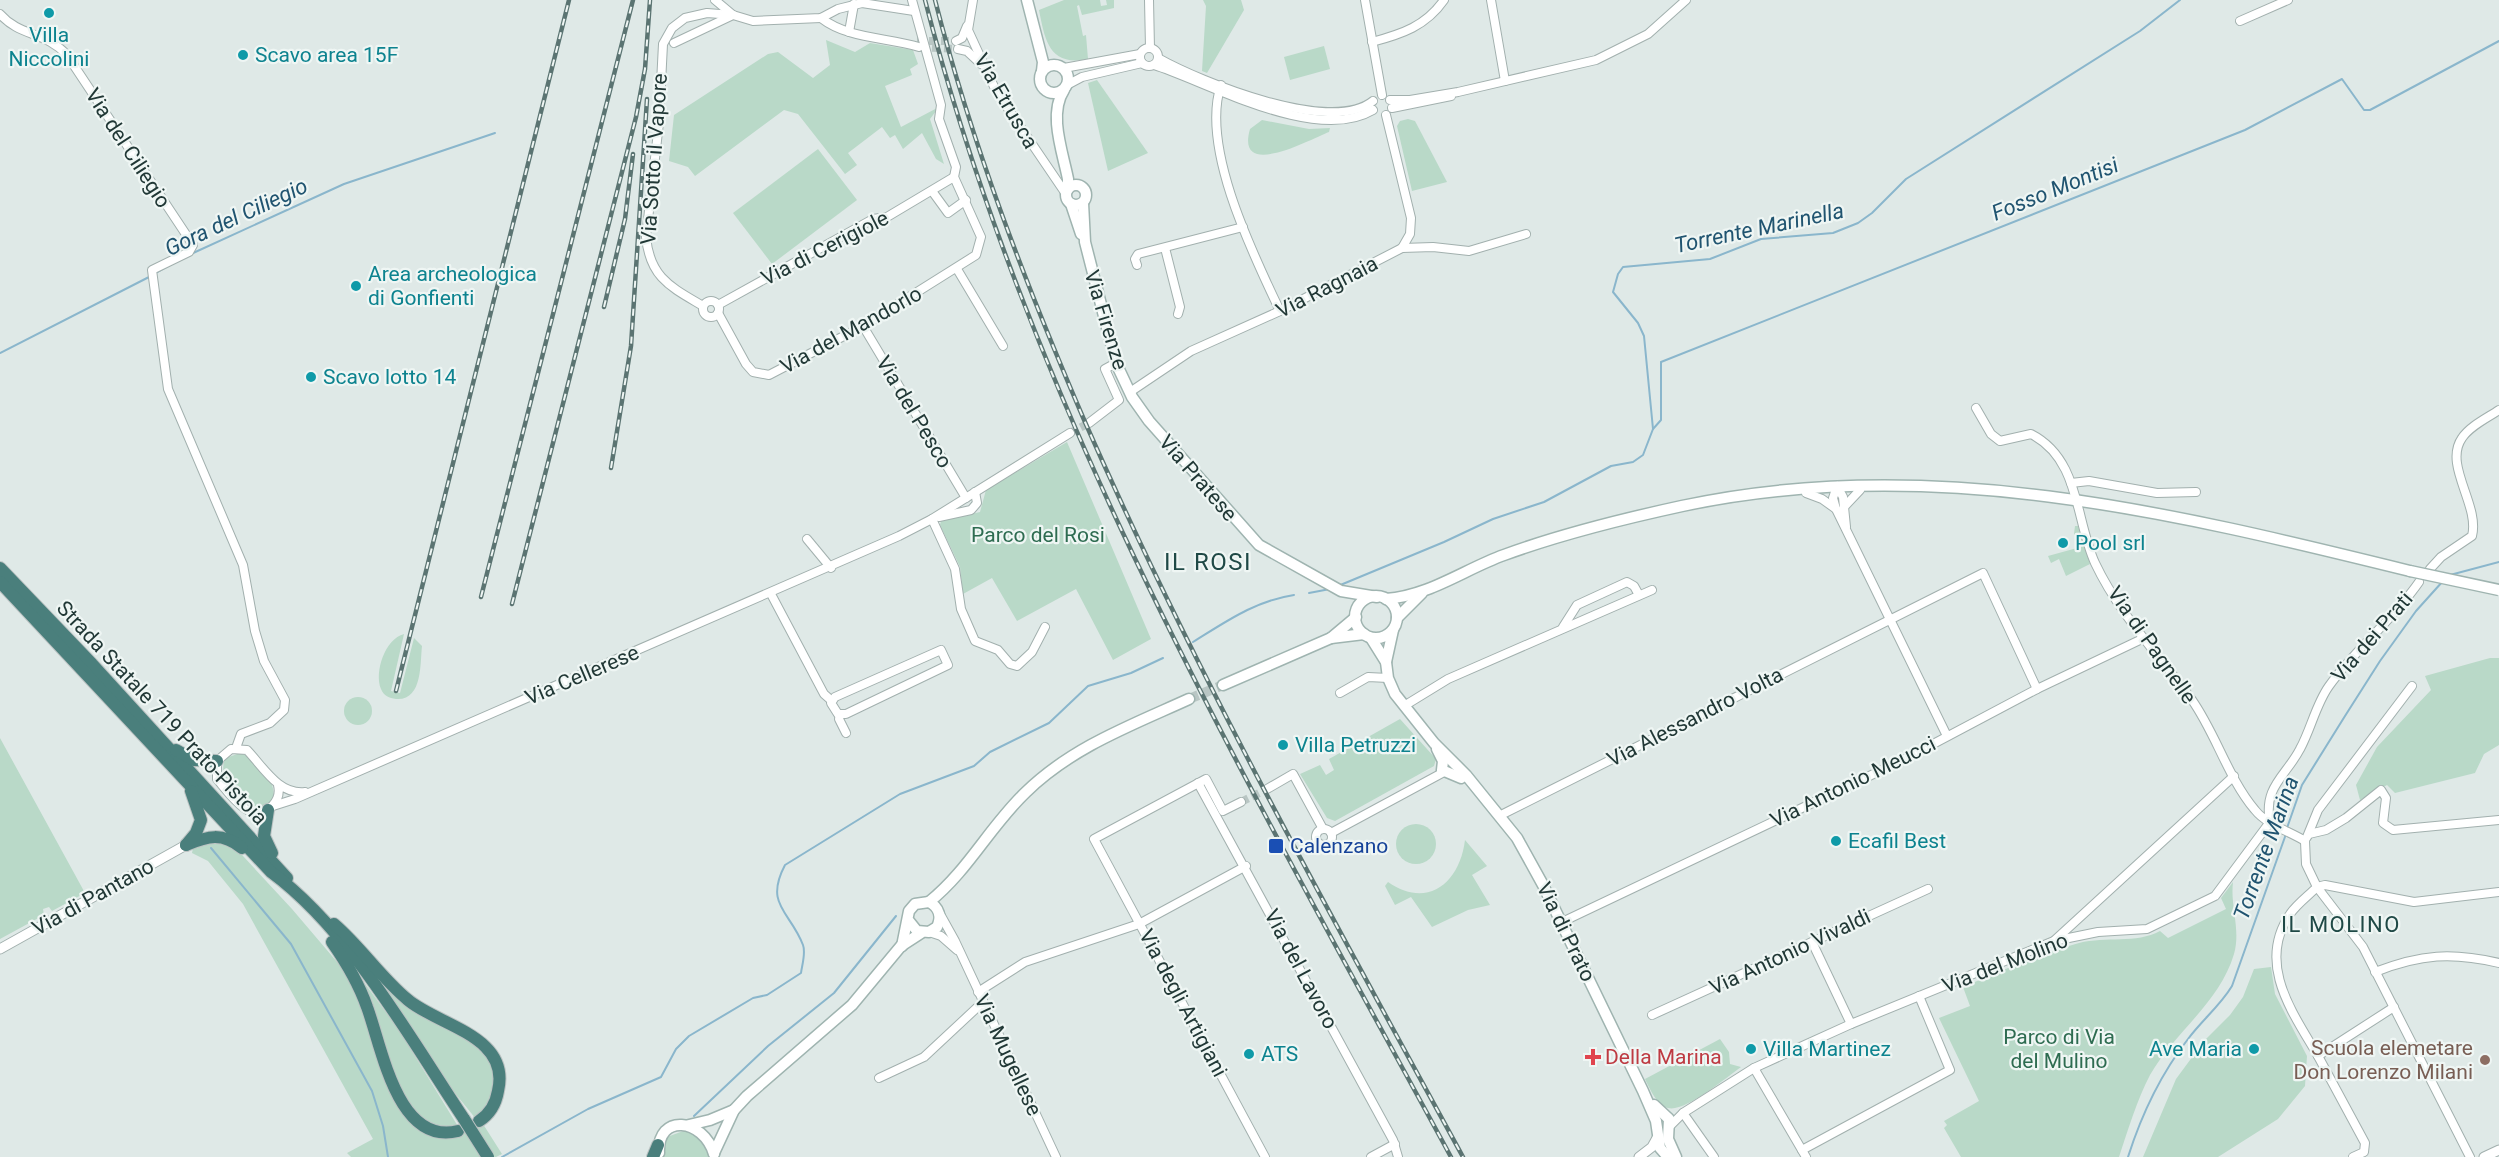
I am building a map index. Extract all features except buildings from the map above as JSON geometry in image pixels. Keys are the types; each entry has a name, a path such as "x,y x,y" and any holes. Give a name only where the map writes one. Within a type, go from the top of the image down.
{"highway":[{"name":"Strada Statale 719 Prato-Pistoia","path":"0,568 164,742 307,903 374,985 488,1157"},
{"name":"Strada Statale 719 Prato-Pistoia","path":"0,582 185,779 278,872"},
{"path":"164,742 194,760 218,761"},
{"path":"185,779 201,819 196,833 186,845"},
{"path":"270,808 264,836 278,872"},
{"path":"186,845 206,837 225,837 278,872"},
{"path":"307,903 351,940 408,1001 425,1013 469,1034 490,1051 497,1064 499,1086 490,1110 479,1121"},
{"path":"307,903 348,966 362,994 396,1089 407,1112 417,1121 435,1131 458,1131"},
{"path":"653,1157 658,1151"}],"main road":[{"name":"Via Firenze","path":"1027,0 1042,71 1040,79 1057,115"},
{"name":"Via Firenze","path":"1035,34 1068,76 1058,102 1057,115 1067,191 1085,242 1116,363 1131,394"},
{"path":"1042,71 1049,66 1060,67"},
{"path":"1043,87 1055,93 1065,87"},
{"name":"Via Firenze","path":"1064,159 1086,194 1083,203 1085,242"},
{"path":"1067,191 1073,186 1080,186"},
{"path":"1071,204 1083,203"},
{"name":"Via Pratese","path":"1131,394 1174,452 1246,532 1272,554 1337,589"},
{"path":"1776,493 1838,490 1872,484 2007,490 2078,498 2499,590"},
{"path":"1222,685 1331,638 1356,615 1363,601 1424,591 1528,546 1624,519 1696,503 1776,493 1900,486"},
{"path":"1337,589 1381,598 1395,609 1397,618"},
{"name":"Via di Prato","path":"1337,589 1386,662"},
{"path":"1397,618 1424,591"},
{"name":"Via di Prato","path":"1397,618 1386,662 1388,678 1404,706 1434,743 1449,766 1471,784 1517,838 1562,922 1643,1092 1664,1119 1667,1151"},
{"path":"1331,638 1368,636 1381,638 1393,630"},
{"path":"902,946 912,907 920,902 929,902 949,886 1015,803 1052,770 1100,739 1189,699"},
{"path":"715,1155 721,1134 734,1110 771,1073 852,1005 902,946 937,927 939,913 949,886"},
{"path":"929,902 939,913"},
{"path":"909,921 913,928 925,932"},
{"path":"658,1151 670,1128 710,1120 734,1110"},
{"name":"Via di Prato","path":"1664,1119 1657,1138 1659,1148 1676,1157"},
{"path":"687,1125 697,1128 706,1136 715,1155"}],"street":[{"path":"707,13 714,7 714,0"},
{"path":"674,43 733,15 714,0"},
{"path":"912,0 941,105 939,119 956,166 954,177 966,200 948,213 932,191"},
{"path":"1149,0 1150,48"},
{"path":"1365,0 1382,95 1389,108"},
{"path":"1372,42 1413,29 1428,20 1444,0"},
{"path":"1491,0 1505,81"},
{"path":"1373,101 1373,110 1377,114 1389,108 1441,99 1458,92 1580,64 1611,54 1648,34 1686,0"},
{"path":"2240,21 2288,0"},
{"path":"972,2 966,30 957,45 967,51 988,74"},
{"name":"Via Etrusca","path":"972,2 968,30 988,74 1012,116 1067,191"},
{"path":"914,11 854,4 821,18 832,27 849,32 918,44"},
{"path":"849,32 854,4"},
{"name":"Via Sotto il Vapore","path":"716,312 705,315 703,306 673,288 654,270 648,255 646,237 659,123 663,44 678,22 707,13 733,15 753,21 821,18"},
{"name":"Via del Ciliegio","path":"0,14 10,25 51,40 67,55 193,246 192,249 152,273 168,389 243,565 255,631 264,661 285,700 281,714 262,728 241,734 236,748"},
{"path":"1060,67 1140,54 1150,48"},
{"path":"1150,48 1157,52 1156,62"},
{"path":"1140,54 1142,63"},
{"path":"1065,87 1082,77 1142,63 1147,66 1156,62 1284,114 1341,118 1373,110"},
{"path":"1220,88 1285,108 1305,110 1353,111 1382,95"},
{"path":"1220,88 1215,137 1243,227 1280,311"},
{"name":"Via Ragnaia","path":"1131,394 1191,351 1280,311 1398,250 1410,234 1412,218 1389,108"},
{"name":"Via di Cerigiole","path":"716,312 873,219 887,217 954,177"},
{"name":"Via del Mandorlo","path":"716,312 726,332 753,372 769,375 862,327 976,255 981,237 966,200"},
{"path":"1137,265 1135,259 1138,254 1243,227"},
{"path":"1398,250 1433,247 1469,250 1526,234"},
{"path":"1165,248 1180,307 1179,314"},
{"path":"957,269 1003,346"},
{"path":"703,306 710,300 716,312"},
{"name":"Via del Pesco","path":"862,327 966,498"},
{"path":"1089,423 1119,400 1106,369 1116,363"},
{"name":"Via di Pagnelle","path":"1976,408 1991,434 2000,441 2031,434 2049,443 2078,498 2085,535 2095,563 2142,639 2193,701 2256,812 2273,823"},
{"path":"2430,569 2441,557 2472,536 2474,516 2456,463 2457,446 2462,436 2499,410"},
{"name":"Via Cellerese","path":"312,791 831,568 932,519 1070,433"},
{"path":"2072,483 2089,481 2157,492 2196,492"},
{"path":"1838,490 1840,508 1846,527 1947,736"},
{"path":"1840,508 1860,490"},
{"name":"Via Cellerese","path":"932,519 971,510 977,503 975,492"},
{"path":"1806,493 1840,508"},
{"path":"932,519 955,569 961,609 975,641 998,650 1010,664 1017,666 1032,652 1045,627"},
{"path":"807,539 831,568"},
{"name":"Via Alessandro Volta","path":"1499,816 1983,573 2037,689"},
{"path":"1560,631 1577,605 1627,582 1634,586 1639,595"},
{"name":"Via dei Prati","path":"2273,823 2268,807 2271,793 2300,750 2327,688 2347,663 2391,620 2419,582"},
{"path":"1404,706 1448,679 1652,590"},
{"path":"771,594 824,694 832,701 833,710 840,715"},
{"path":"1572,613 1576,619 1581,621"},
{"name":"Via Antonio Meucci","path":"1562,922 1903,760 2037,689 2142,639"},
{"path":"832,701 941,650 948,665 840,715"},
{"path":"897,670 903,685"},
{"path":"1340,693 1368,677 1388,678"},
{"path":"2412,686 2319,810 2305,838 2306,864 2317,887 2363,946 2470,1157"},
{"path":"842,695 851,702 850,711"},
{"path":"840,715 839,719 846,733"},
{"path":"236,748 247,750 278,785 295,793 312,791 254,812 238,803 217,779 218,761 227,752 236,748"},
{"path":"1331,833 1449,766"},
{"path":"1267,789 1293,774 1323,829 1331,833"},
{"path":"2054,941 2234,776"},
{"path":"978,992 1025,962 1139,924 1094,839 1206,779 1223,811 1240,802"},
{"name":"Via del Lavoro","path":"1198,783 1246,866 1395,1144 1398,1157"},
{"path":"270,808 279,796 278,785"},
{"path":"2273,823 2305,838 2326,830 2346,818 2381,790 2386,798 2383,823 2393,830 2499,820"},
{"name":"Via del Molino","path":"1664,1119 1683,1113 1754,1068 1851,1024 2054,941 2098,932 2147,929 2216,896 2273,823"},
{"path":"1323,829 1316,834 1319,844 1330,843 1331,833"},
{"name":"Via di Pantano","path":"0,949 186,845"},
{"name":"Via degli Artigiani","path":"1246,866 1139,924 1265,1157"},
{"path":"2354,1157 2364,1152 2365,1143 2284,997 2276,966 2280,940 2290,914 2317,887 2325,885 2414,902 2499,892"},
{"name":"Via Antonio Vivaldi","path":"1652,1015 1928,889"},
{"name":"Via Mugellese","path":"939,913 1056,1157"},
{"name":"Via Mugellese","path":"925,932 941,936 960,954"},
{"path":"1812,942 1851,1024"},
{"path":"2375,972 2409,960 2444,954 2499,963"},
{"path":"1754,1068 1804,1154 1950,1070 1919,996"},
{"path":"879,1078 924,1057 983,1002"},
{"path":"2318,1056 2394,1007"},
{"path":"1683,1113 1714,1157"},
{"path":"1640,1157 1652,1147 1657,1138"},
{"path":"1371,1157 1395,1144"},
{"path":"2484,1157 2499,1150"},
{"path":"1640,1157 1667,1151"}],"green space":[{"path":"1064,0 1100,0 1101,6 1107,5 1106,0 1114,0 1114,8 1082,15 1079,5 1077,6 1083,36 1086,35 1088,59 1065,59 1051,49 1047,41 1039,10"},
{"path":"1203,0 1241,0 1244,10 1207,73 1202,71 1206,6"},
{"path":"826,40 855,52 870,43 913,50 918,64 910,69 912,75 885,86 901,127 939,107 930,119 944,164 936,159 922,133 903,149 895,135 890,138 882,127 848,153 857,165 845,174 798,114 784,110 695,176 688,167 669,161 674,115 768,54 778,52 813,78 830,65"},
{"path":"1324,46 1330,69 1290,80 1284,57"},
{"path":"1097,80 1148,153 1108,171 1088,83"},
{"path":"1408,119 1415,121 1447,182 1412,191 1397,126 1400,121"},
{"path":"1262,120 1309,129 1330,128 1329,132 1292,148 1264,155 1253,152 1248,144 1250,129"},
{"path":"818,149 857,200 772,264 733,213"},
{"name":"Parco del Rosi","path":"1067,442 1151,639 1113,660 1076,589 1017,621 992,578 963,594 960,567 940,525 941,521 980,512 986,490"},
{"path":"2075,526 2078,526 2090,564 2066,576 2059,559 2051,563 2048,556 2077,548 2080,541 2074,534"},
{"path":"404,634 391,691 400,693 414,638 422,646 420,671 416,688 411,694 405,698 396,699 387,696 382,691 379,682 380,665 391,642"},
{"path":"2490,658 2499,658 2499,745 2484,754 2475,773 2395,793 2387,785 2360,800 2356,785 2377,747 2431,690 2425,676"},
{"path":"358,697 368,701 372,711 368,721 358,725 348,721 344,711 348,701"},
{"path":"1400,719 1436,759 1434,766 1335,821 1327,818 1300,774 1320,765 1326,775 1334,770 1329,759"},
{"path":"0,738 85,893 52,911 49,907 43,909 44,915 0,939"},
{"path":"240,753 258,765 269,778 274,792 273,799 265,806 256,807 246,803 237,796 225,777 223,767 226,758"},
{"path":"1416,824 1430,830 1436,844 1430,858 1416,864 1402,858 1396,844 1402,830"},
{"path":"1465,840 1487,866 1472,875 1490,905 1468,910 1432,927 1411,897 1395,905 1385,886 1388,882 1403,890 1416,893 1429,892 1440,887 1456,868"},
{"path":"205,841 231,843 292,909 349,976 401,1110 455,1136 483,1124 502,1154 496,1157 351,1157 347,1153 373,1139 243,904 208,861 192,853 193,848"},
{"name":"Parco di Via del Mulino","path":"2233,882 2236,945 2227,971 2208,1002 2171,1045 2150,1075 2119,1157 1961,1157 1944,1128 1947,1125 1944,1121 1979,1101 1939,1018 1970,1006 1963,987 2079,943 2131,939 2160,931 2168,938 2226,909 2221,898"},
{"path":"359,954 391,989 473,1040 494,1067 494,1097 476,1119 446,1082"},
{"path":"352,966 399,1030 459,1128 431,1125 408,1106"},
{"path":"2271,967 2275,994 2307,1056 2305,1086 2278,1119 2218,1157 2143,1157 2176,1079 2204,1041 2230,1015 2243,997 2254,969"},
{"path":"1720,1039 1729,1052 1730,1064 1741,1067 1684,1105 1668,1108 1660,1103 1645,1079"},
{"path":"686,1130 700,1136 709,1157 662,1157 662,1149 667,1137"}],"waterway":[{"name":"Torrente Marinella","path":"1338,586 1493,519 1544,502 1611,466 1633,462 1643,455 1653,429 1644,336 1638,323 1613,292 1618,274 1623,267 1710,259 1761,239 1833,233 1858,223 1872,213 1906,179 2140,31 2180,0"},
{"name":"Fosso Montisi","path":"1653,429 1661,420 1661,362 2245,130 2342,79 2364,110 2370,110 2499,41"},
{"name":"Gora del Ciliegio","path":"191,254 344,184 495,133"},
{"name":"Gora del Ciliegio","path":"154,274 170,265"},
{"name":"Gora del Ciliegio","path":"0,353 149,277"},
{"name":"Torrente Marina","path":"2450,575 2499,562"},
{"name":"Torrente Marina","path":"2287,828 2302,785 2345,716 2380,661 2416,611 2443,581"},
{"name":"Torrente Marinella","path":"1309,593 1330,589"},
{"name":"Torrente Marinella","path":"1193,642 1254,607 1294,595"},
{"name":"Torrente Marinella","path":"502,1157 588,1109 661,1077 676,1049 689,1036 753,998 767,995 801,973 804,948 778,899 779,879 785,865 900,794 974,766 990,752 1049,723 1088,686 1131,673 1163,658"},
{"name":"Torrente Marina","path":"2128,1157 2139,1125 2169,1066 2193,1032 2232,986 2286,834"},
{"path":"211,848 291,944 372,1091 383,1126 388,1157"},
{"path":"694,1116 768,1046 834,993 896,916"}],"tunnel":[{"path":"917,41 956,41"},
{"path":"920,47 958,49"},
{"path":"1070,433 1089,423"},
{"path":"1189,699 1223,685"},
{"path":"1241,802 1267,789"}],"railway":[{"path":"396,691 569,0"},
{"path":"481,597 633,0"},
{"path":"512,604 636,117 645,69 650,0"},
{"path":"925,0 970,153 1024,303 1085,449 1152,594 1224,736 1451,1157"},
{"path":"935,0 983,161 1021,267 1085,422 1172,610 1266,794 1463,1157"},
{"path":"611,468 631,346 647,99"},
{"path":"604,307 625,219 633,154"}],"place":[{"name":"Villa Niccolini","path":"49,13"},
{"name":"Scavo area 15F","path":"243,55"},
{"name":"Area archeologica di Gonfienti","path":"356,286"},
{"name":"Scavo lotto 14","path":"311,377"},
{"name":"Pool srl","path":"2063,543"},
{"name":"Villa Petruzzi","path":"1283,745"},
{"name":"Ecafil Best","path":"1836,841"},
{"name":"Calenzano","path":"1276,846"},
{"name":"Villa Martinez","path":"1751,1049"},
{"name":"Ave Maria","path":"2254,1049"},
{"name":"ATS","path":"1249,1054"},
{"name":"Della Marina","path":"1593,1057"},
{"name":"Scuola elemetare Don Lorenzo Milani","path":"2485,1060"}],"district":[{"name":"IL ROSI","path":"1208,562"},
{"name":"IL MOLINO","path":"2341,924"}]}
